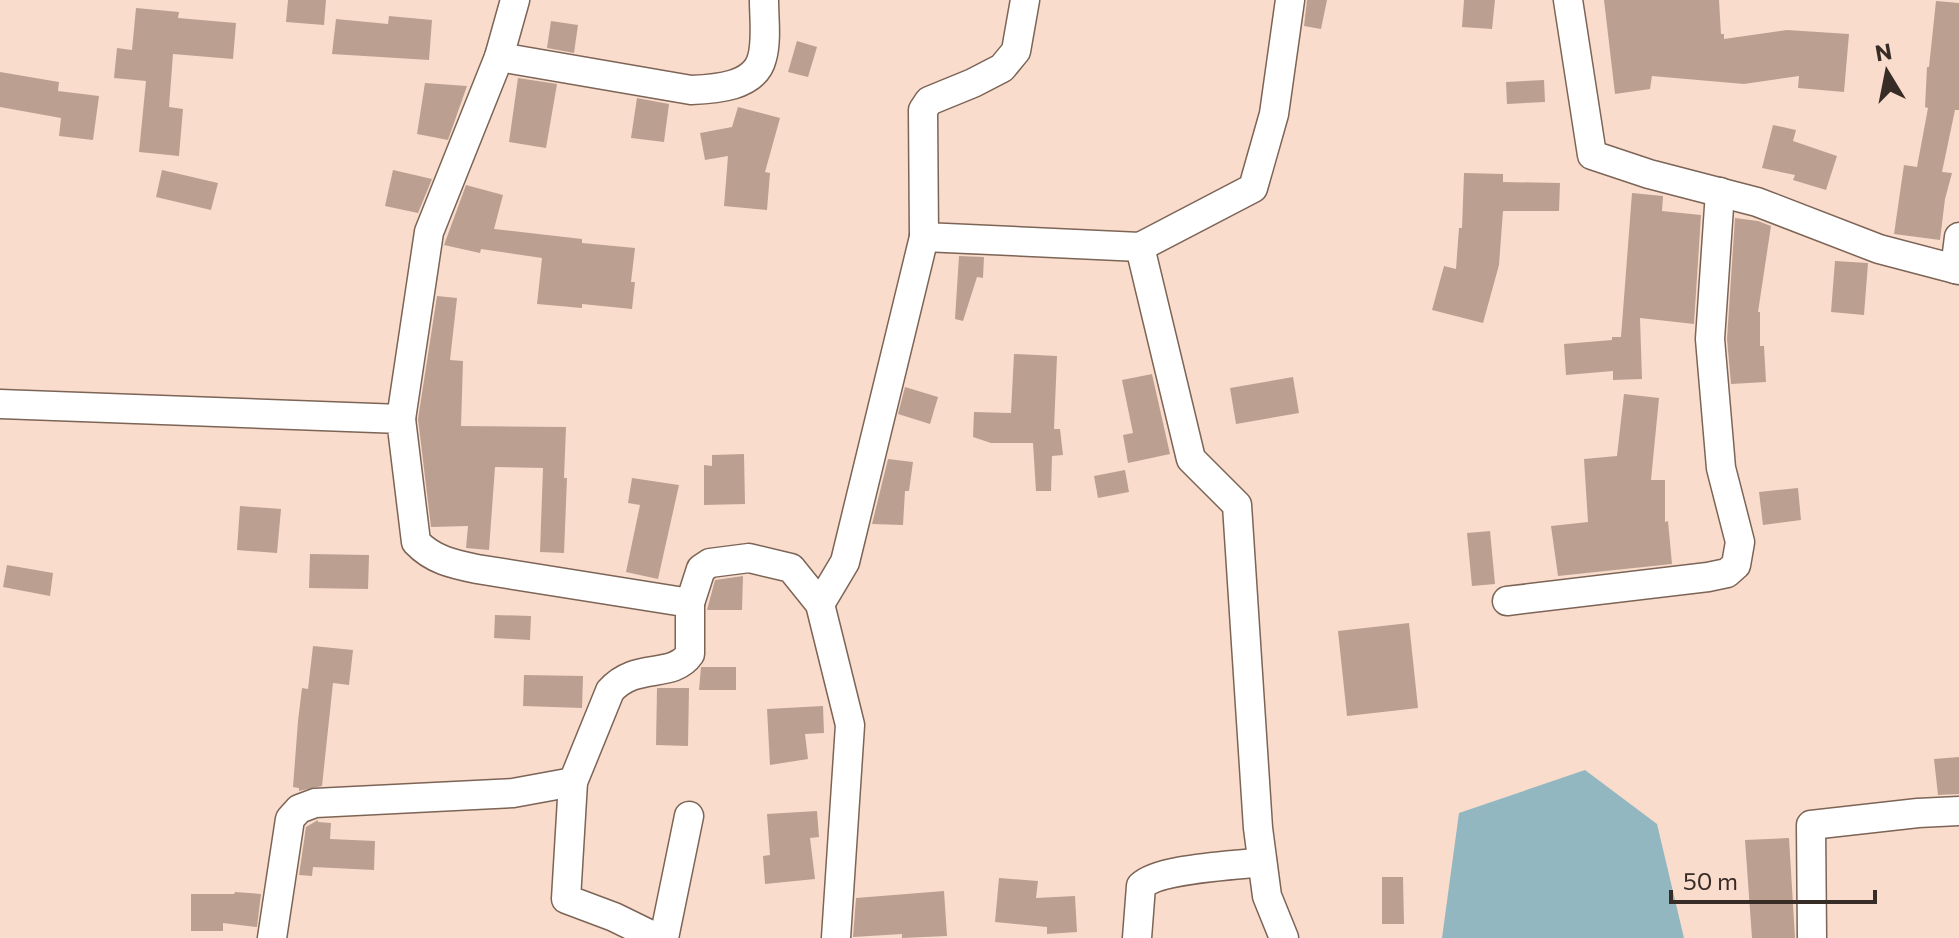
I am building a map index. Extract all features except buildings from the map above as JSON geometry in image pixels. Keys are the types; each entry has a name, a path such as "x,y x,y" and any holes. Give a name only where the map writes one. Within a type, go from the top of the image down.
{"street":[{"path":"515,0 499,57 429,232 401,419 416,542 428,555 448,563 690,603"},
{"path":"499,57 691,90 718,89 743,80 756,71 762,58 764,0"},
{"path":"820,604 845,562 924,237 923,110 929,101 1002,68 1016,51 1025,0"},
{"path":"924,237 1140,247 1253,188 1274,114 1290,0"},
{"path":"1568,0 1592,155 1649,174 1757,202 1879,249 1957,270 1959,237"},
{"path":"1507,601 1708,577 1727,573 1736,565 1740,542 1721,468 1710,339 1720,192"},
{"path":"1140,247 1191,459 1237,505 1258,828 1267,896 1284,938"},
{"path":"0,404 401,419"},
{"path":"657,938 566,899 573,782 610,691 619,681 633,673 678,666 690,654 690,603 701,569 710,563 749,558 791,568 820,604 850,725 836,938"},
{"path":"272,938 290,819 299,809 315,803 513,793 573,782"},
{"path":"1812,938 1811,825 1959,811"},
{"path":"664,938 689,816"},
{"path":"1137,938 1141,886 1148,879 1165,874 1262,862"}],"water":[{"path":"1585,770 1657,824 1684,938 1442,938 1459,813"}]}
